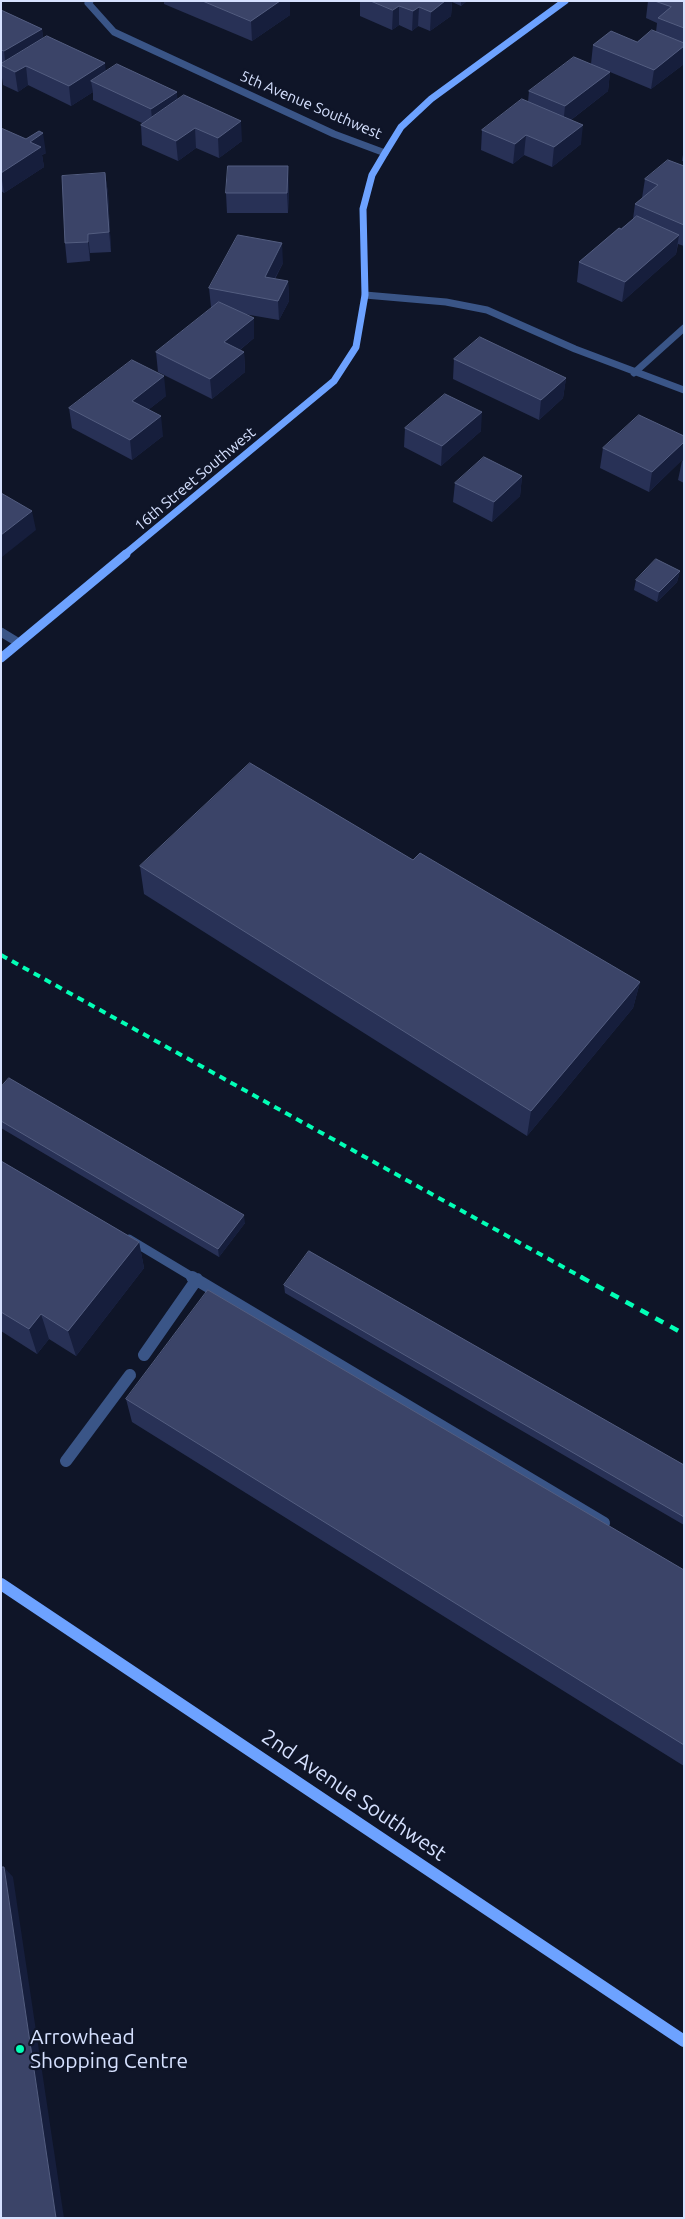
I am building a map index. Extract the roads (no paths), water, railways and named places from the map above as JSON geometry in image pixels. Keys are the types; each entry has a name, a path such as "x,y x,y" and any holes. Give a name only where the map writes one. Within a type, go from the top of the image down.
{"main road":[{"path":"385,152 401,127 431,99 565,1"},
{"name":"5th Avenue Southwest","path":"365,295 363,209 372,175 385,152"},
{"name":"16th Street Southwest","path":"1,658 334,381 356,347 365,295"},
{"name":"2nd Avenue Southwest","path":"1,1584 684,2041"}],"street":[{"name":"5th Avenue Southwest","path":"90,1 88,3 114,32 334,134 385,152"},
{"path":"365,295 446,302 487,310 634,373 684,390"},
{"path":"634,373 684,328"},
{"path":"1,632 20,643"},
{"path":"120,1234 616,1530"},
{"path":"144,1355 197,1280"},
{"path":"66,1462 130,1375"}],"railway":[{"path":"1,955 583,1278"},
{"path":"581,1277 684,1334"}],"place":[{"name":"Arrowhead Shopping Centre","path":"20,2049"}]}
